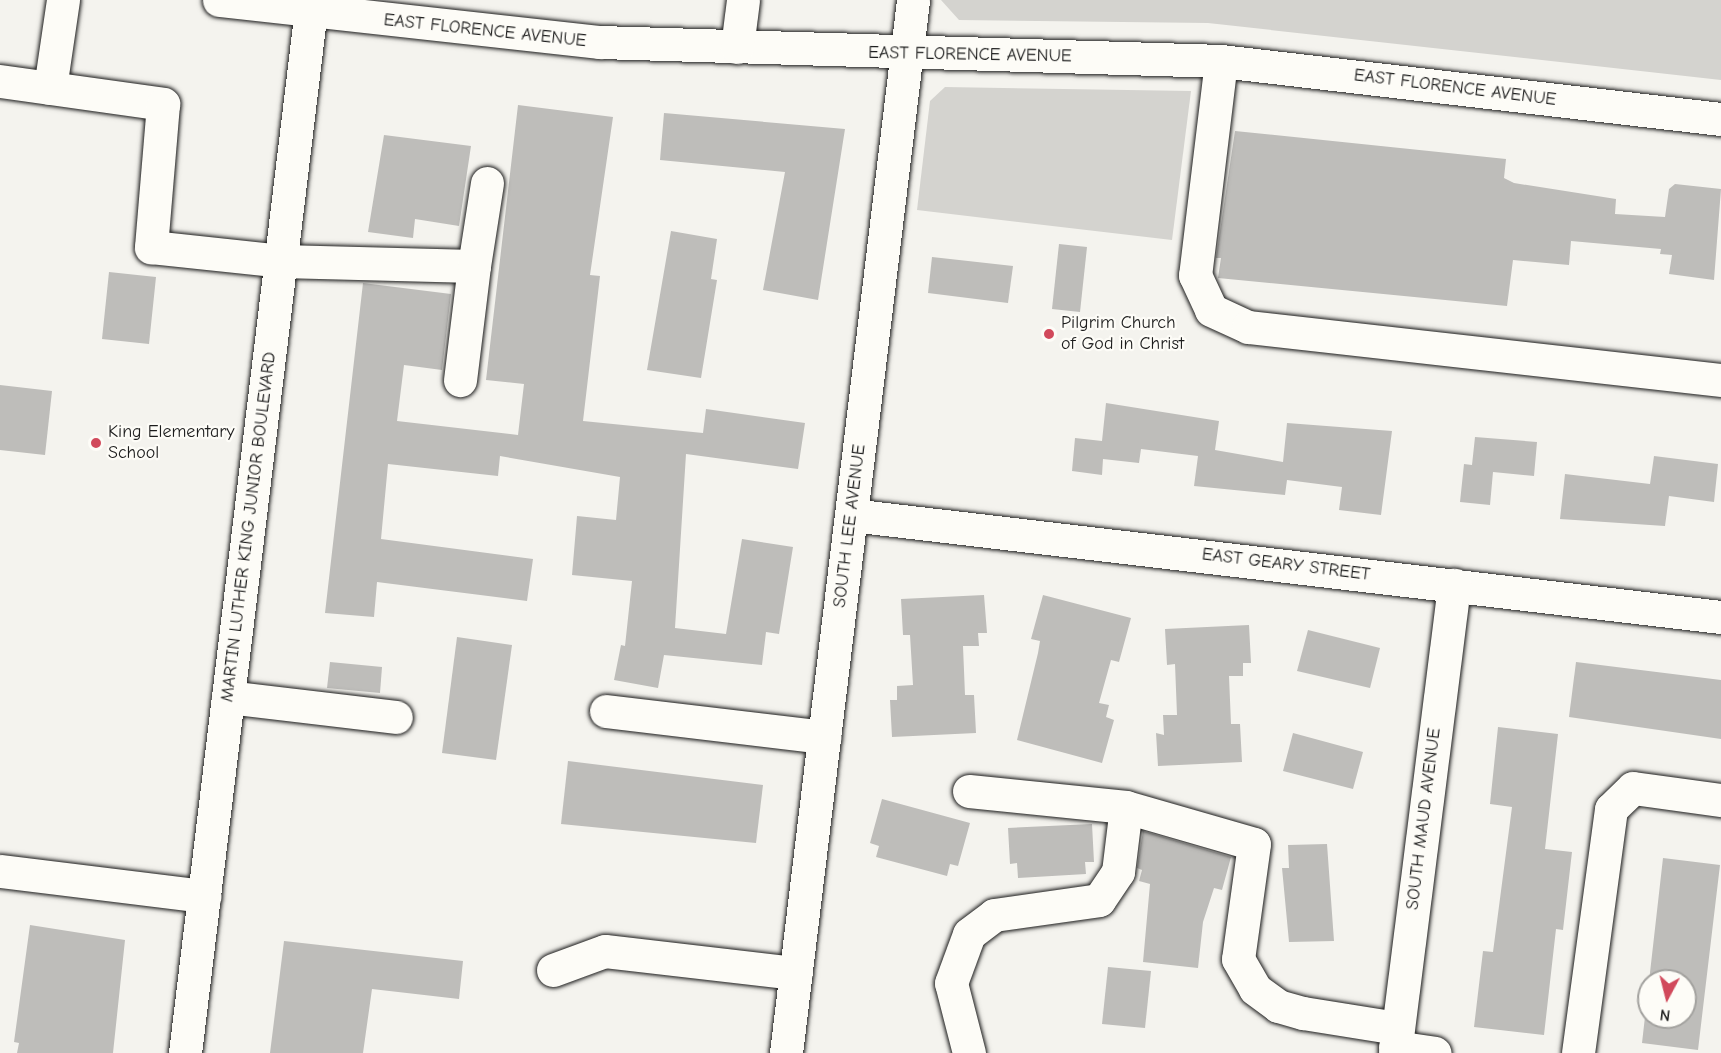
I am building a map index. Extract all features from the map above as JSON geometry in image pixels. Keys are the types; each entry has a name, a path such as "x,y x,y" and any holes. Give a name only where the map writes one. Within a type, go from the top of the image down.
{"street":[{"path":"50,88 63,0"},
{"name":"EAST FLORENCE AVENUE","path":"219,0 311,7 600,42 906,54 1221,61 1721,119"},
{"path":"737,47 742,0"},
{"name":"SOUTH LEE AVENUE","path":"786,1053 913,0"},
{"name":"MARTIN LUTHER KING JUNIOR BOULEVARD","path":"185,1053 311,7"},
{"path":"1221,61 1195,275 1211,310 1248,327 1721,380"},
{"path":"0,81 163,104 151,247 281,261 474,266"},
{"path":"459,380 487,183"},
{"name":"EAST GEARY STREET","path":"851,515 1721,617"},
{"name":"SOUTH MAUD AVENUE","path":"1396,1043 1454,585"},
{"path":"228,697 396,717"},
{"path":"606,711 824,737"},
{"path":"1578,1053 1611,809 1634,788 1721,800"},
{"path":"969,791 1126,807 1254,844 1238,959 1255,989 1295,1011 1435,1053"},
{"path":"969,1053 951,983 969,934 994,915 1099,900 1118,872 1126,807"},
{"path":"0,870 204,896"},
{"path":"553,970 605,951 796,973"}],"shaded area":[{"path":"941,0 1721,0 1721,80 1208,23 959,20"},
{"path":"945,87 1191,91 1172,240 917,210 930,101"}],"building":[{"path":"518,105 613,117 590,275 600,276 583,421 703,433 706,409 805,423 798,469 686,454 675,628 726,634 742,539 793,547 779,634 766,632 762,665 664,655 658,688 614,680 621,645 625,646 632,581 572,575 577,516 616,520 620,477 500,456 498,476 388,464 381,539 533,559 527,601 377,582 374,617 325,613 363,283 451,294 442,370 404,365 397,421 518,435 524,384 486,380"},
{"path":"664,113 845,129 818,300 763,290 785,172 660,160"},
{"path":"1235,131 1506,159 1504,178 1514,183 1616,199 1615,214 1665,217 1669,189 1675,184 1721,189 1714,280 1669,274 1672,255 1660,254 1661,249 1571,241 1569,265 1513,260 1507,306 1218,278 1221,258 1216,258"},
{"path":"384,135 471,146 459,226 415,219 413,238 368,232"},
{"path":"671,231 717,239 711,279 717,280 701,378 647,370"},
{"path":"1059,244 1087,247 1080,312 1052,309"},
{"path":"932,257 1013,266 1008,303 928,293"},
{"path":"109,272 156,277 149,344 102,339"},
{"path":"0,385 52,391 45,455 0,450"},
{"path":"1106,403 1219,421 1215,450 1283,462 1287,423 1392,431 1381,515 1339,510 1342,487 1287,480 1285,495 1194,486 1198,456 1141,449 1139,463 1103,459 1102,475 1072,471 1075,438 1102,441"},
{"path":"1475,437 1537,442 1534,476 1493,472 1490,505 1460,502 1464,464 1472,465"},
{"path":"1654,456 1718,464 1714,502 1669,496 1665,526 1560,519 1565,474 1650,484"},
{"path":"984,595 987,633 978,633 979,646 963,646 965,695 974,695 976,733 892,737 890,700 897,700 897,686 913,685 910,635 903,635 901,599"},
{"path":"1043,595 1131,618 1119,662 1111,660 1099,703 1109,705 1106,717 1114,720 1102,763 1017,740 1038,653 1040,641 1031,639"},
{"path":"1249,625 1251,663 1243,663 1243,676 1229,676 1231,724 1240,724 1242,762 1158,766 1156,733 1164,735 1163,715 1177,715 1175,664 1167,665 1165,629"},
{"path":"1308,630 1380,648 1370,688 1297,671"},
{"path":"457,637 512,645 496,760 442,753"},
{"path":"330,662 382,667 380,693 327,688"},
{"path":"1576,662 1721,680 1721,739 1569,717"},
{"path":"1498,727 1558,734 1545,849 1572,852 1563,930 1556,929 1544,1035 1474,1027 1483,951 1493,952 1512,807 1490,804"},
{"path":"1293,733 1363,752 1353,789 1283,771"},
{"path":"568,761 763,785 756,843 561,824"},
{"path":"882,799 970,823 958,866 950,864 947,876 876,857 879,846 870,843"},
{"path":"1092,824 1094,862 1085,862 1086,874 1018,878 1017,863 1010,864 1008,828"},
{"path":"1143,831 1231,857 1222,890 1214,888 1203,922 1198,968 1143,962 1150,884 1139,881 1142,870 1137,868"},
{"path":"1327,844 1334,941 1289,942 1282,868 1289,868 1288,845"},
{"path":"1663,858 1720,865 1698,1050 1642,1043 1644,1029 1697,1029 1697,969 1650,969"},
{"path":"30,925 125,940 113,1053 17,1053 19,1043 14,1042"},
{"path":"284,941 463,961 459,999 372,989 363,1053 270,1053"},
{"path":"1108,967 1151,971 1145,1028 1102,1024"}],"place":[{"name":"Pilgrim Church of God in Christ","path":"1049,334"},
{"name":"King Elementary School","path":"96,443"}]}
